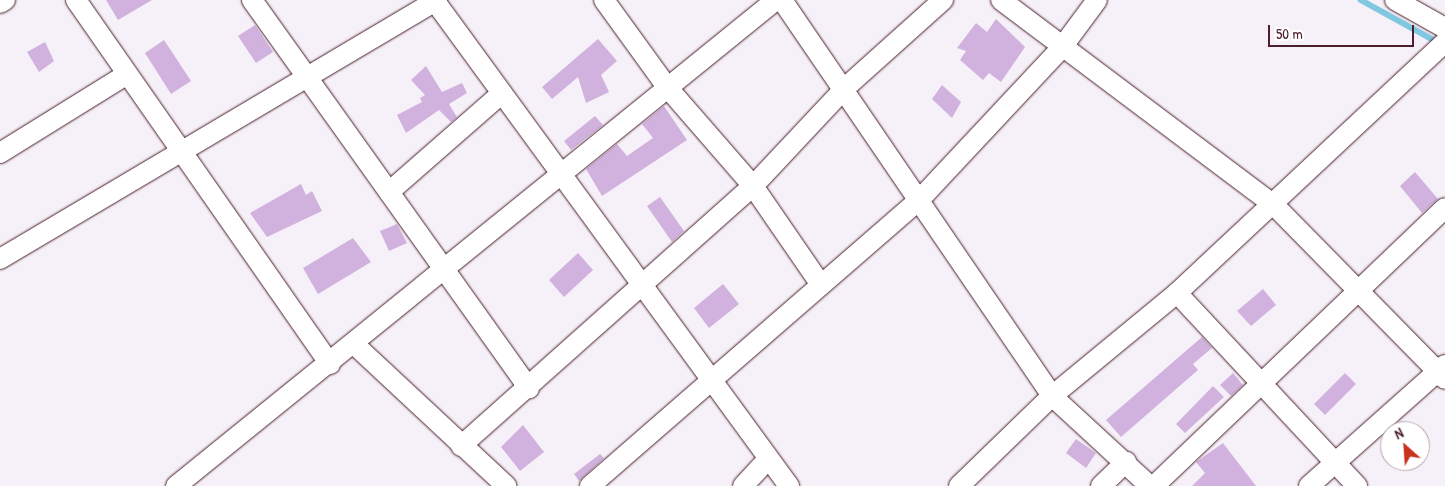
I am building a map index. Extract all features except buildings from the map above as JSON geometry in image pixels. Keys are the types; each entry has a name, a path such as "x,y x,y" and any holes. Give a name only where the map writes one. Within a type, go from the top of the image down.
{"street":[{"path":"0,3 5,0"},
{"path":"76,0 126,75 184,153 330,364"},
{"path":"252,0 529,388"},
{"path":"0,259 184,153 435,0 643,286 709,382 788,486"},
{"path":"604,0 667,87 753,186 821,285"},
{"path":"176,486 354,346 443,269 776,0"},
{"path":"782,0 921,198 1052,396 1152,486 1445,208"},
{"path":"461,446 529,388 753,186 845,88 943,0"},
{"path":"1001,0 1273,204 1443,372 1309,486"},
{"path":"590,486 921,198 1063,46 1097,0"},
{"path":"1395,0 1445,28"},
{"path":"959,486 1052,396 1177,293 1445,42"},
{"path":"0,153 126,75"},
{"path":"389,192 502,92"},
{"path":"1177,293 1357,486"},
{"path":"354,346 506,486"},
{"path":"743,486 768,459"},
{"path":"1102,486 1126,462"}],"waterway":[{"path":"1361,0 1439,43"}]}
